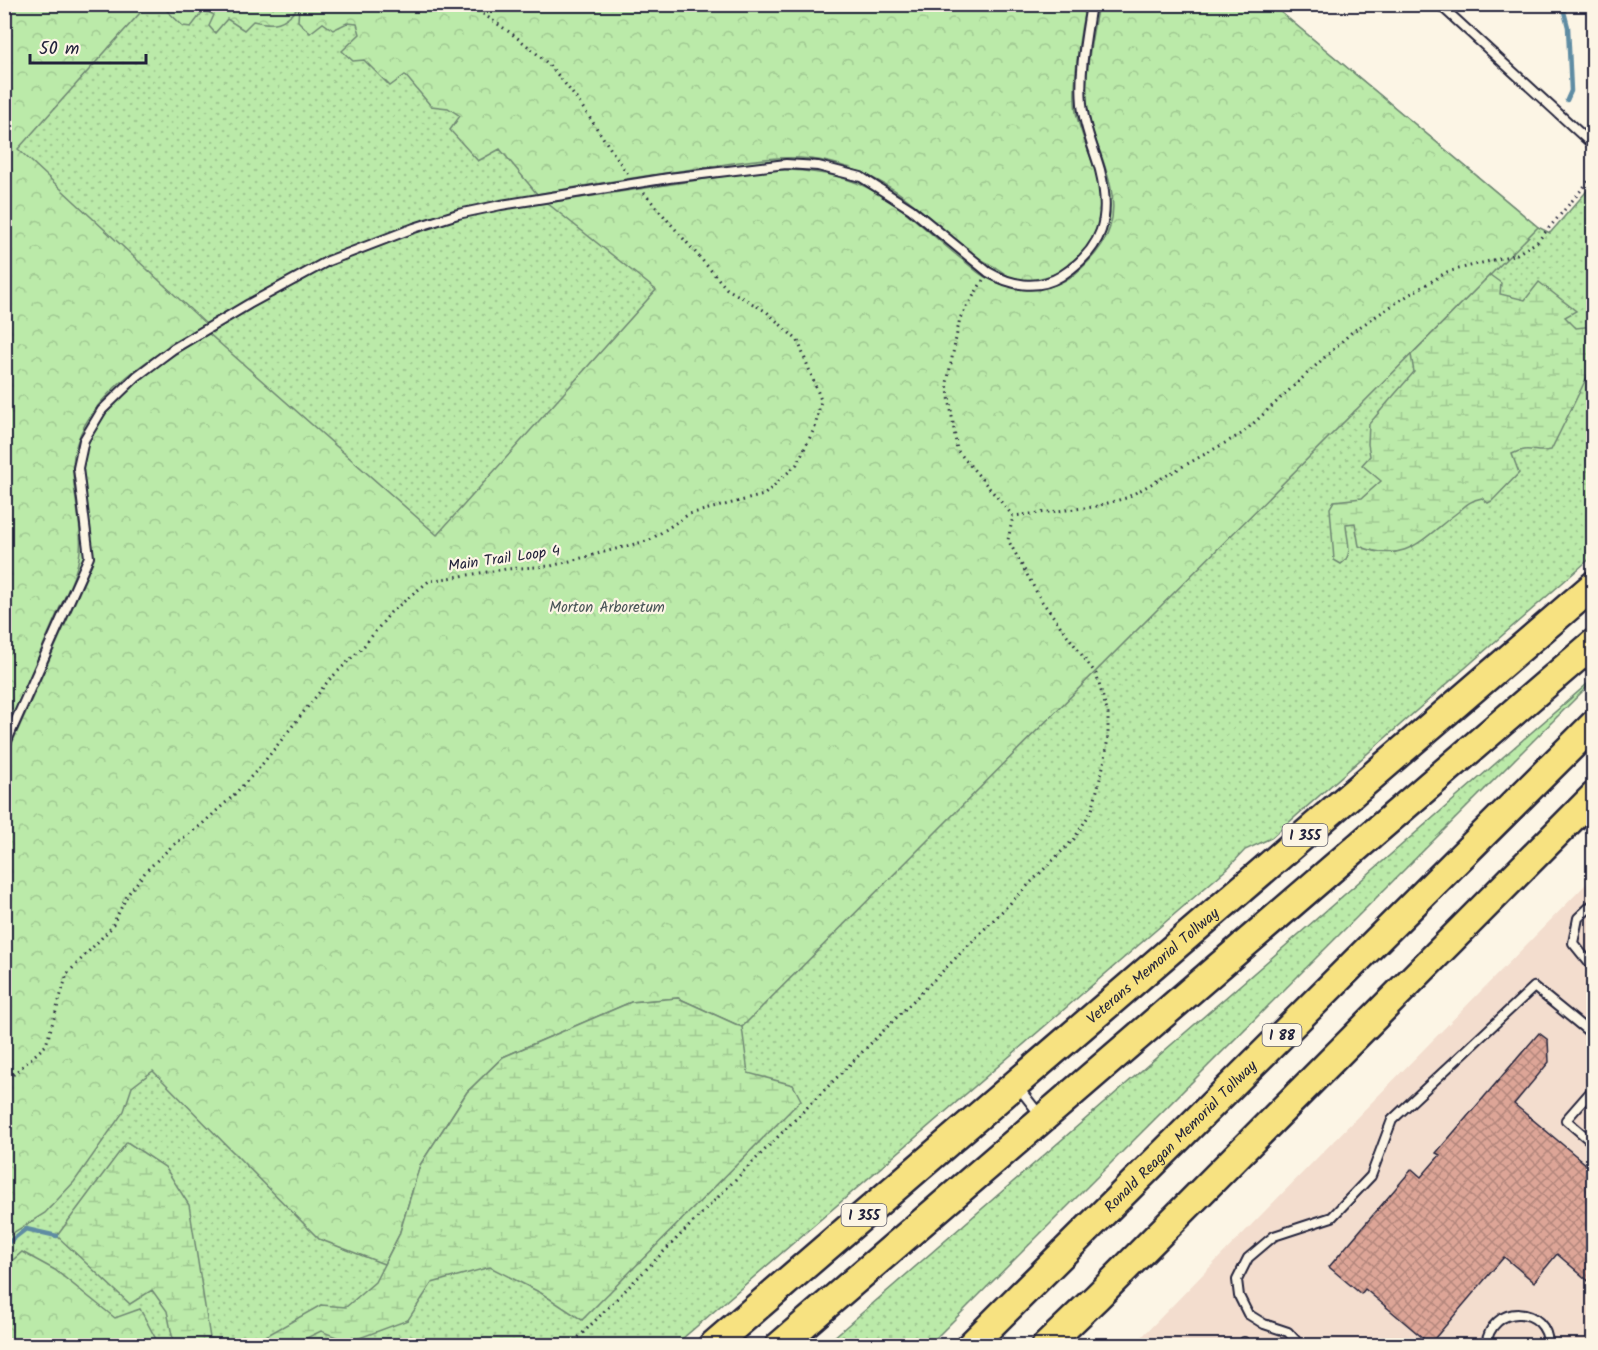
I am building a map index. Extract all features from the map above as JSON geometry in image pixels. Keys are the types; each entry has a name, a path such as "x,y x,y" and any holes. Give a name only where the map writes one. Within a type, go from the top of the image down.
{"highway":[{"name":"Veterans Memorial Tollway","path":"712,1346 1593,585"},
{"name":"I 355","path":"779,1346 1593,643"},
{"name":"Ronald Reagan Memorial Tollway","path":"970,1346 1593,724"},
{"path":"1046,1346 1593,796"},
{"path":"1052,1346 1097,1297"}],"lane":[{"path":"4,747 89,557 78,468 84,440 102,410 137,376 173,349 328,261 458,214 635,183 786,164 818,166 861,177 890,194 988,272 1005,281 1025,285 1055,280 1085,257 1096,245 1103,230 1105,216 1100,170 1085,125 1082,103 1083,52 1091,4"},
{"path":"1439,4 1593,146"},
{"path":"1593,903 1578,918 1573,944 1593,969"},
{"path":"1299,1344 1288,1332 1264,1324 1248,1314 1239,1296 1237,1280 1248,1258 1274,1236 1332,1216 1371,1176 1392,1120 1534,987 1593,1036"},
{"path":"1016,1084 1043,1118"},
{"path":"1593,1088 1566,1120 1593,1144"},
{"path":"1486,1346 1487,1336 1499,1319 1509,1314 1520,1313 1531,1316 1539,1323 1545,1332 1548,1346"},
{"path":"1240,1346 1244,1342 1249,1346"}],"path":[{"name":"Main Trail Loop 4","path":"4,1083 46,1045 67,974 111,928 128,894 147,870 171,846 201,825 231,798 260,767 329,680 363,647 391,612 429,581 506,569 550,566 650,540 689,514 764,495 797,464 815,427 821,400 798,341 767,312 727,289 635,183 585,111 546,63 503,27 468,4"},
{"path":"1013,516 1093,507 1126,498 1243,433 1352,332 1402,299 1447,272 1517,254 1537,242 1593,175"},
{"path":"988,272 960,318 947,383 957,450 1013,516"},
{"path":"570,1346 1074,839 1092,810 1105,759 1108,736 1108,714 1102,691 1096,675 1041,600 1008,540 1013,516"}],"shaded area":[{"path":"1593,877 1593,1345 1133,1346 1206,1271"}],"green space":[{"path":"5,4 144,5 140,13 18,149 206,324 143,364 103,399 88,419 78,441 73,465 81,540 77,568 5,733"},
{"name":"Morton Arboretum","path":"5,5 1272,5 1538,227 1550,233 1593,184 1593,556 1271,838 1245,850 1228,868 675,1345 5,1346"},
{"path":"161,5 1086,5 1077,58 1075,101 1079,126 1099,183 1102,212 1099,226 1086,250 1066,268 1041,278 1019,280 968,251 910,201 891,188 852,169 821,160 785,158 758,160 537,194 500,149 478,161 450,130 460,116 448,108 431,106 405,75 390,86 364,60 353,61 342,51 360,34 357,24 347,23 333,30 323,23 310,33 298,21 299,7 279,22 253,21 244,30 227,19 215,33 209,26 214,15 204,10 191,27 183,26"},
{"path":"1098,5 1272,5 1538,227 742,1027 678,998 631,1002 503,1057 467,1092 420,1165 399,1235 384,1264 319,1239 153,1071 132,1087 124,1111 74,1182 45,1213 5,1238 5,759 88,573 91,547 83,472 86,450 95,429 110,409 148,373 208,333 437,535 656,290 547,203 764,170 816,172 854,182 880,194 986,278 1011,287 1033,289 1055,285 1075,274 1096,253 1108,234 1113,212 1110,182 1090,123 1086,97 1089,56"},
{"path":"1490,275 1501,283 1500,294 1525,300 1539,282 1576,311 1565,317 1576,328 1593,326 1593,367 1551,450 1523,450 1512,454 1519,473 1492,501 1488,503 1482,498 1472,501 1424,539 1402,551 1390,553 1359,546 1355,523 1346,524 1349,551 1341,564 1334,560 1330,508 1334,501 1362,498 1381,481 1362,465 1370,456 1369,424 1414,372 1411,355"},
{"path":"1593,679 929,1345 825,1345"},
{"path":"678,998 742,1027 748,1073 793,1085 801,1100 582,1320 541,1293 490,1267 432,1283 408,1320 349,1342 321,1331 292,1345 250,1345 321,1305 346,1307 375,1282 399,1235 420,1165 467,1092 503,1057 631,1002"},
{"path":"127,1142 165,1167 189,1205 210,1338 243,1345 174,1345 167,1311 152,1290 130,1304 57,1236"},
{"path":"22,1252 55,1270 115,1318 140,1309 159,1345 5,1345 5,1267"}],"building":[{"path":"1539,1033 1548,1040 1549,1062 1514,1104 1593,1170 1593,1285 1557,1254 1534,1282 1504,1257 1430,1344 1365,1289 1361,1294 1329,1267 1412,1169 1421,1177 1440,1155 1436,1153"}],"waterway":[{"path":"1562,4 1568,27 1571,91 1567,100"},
{"path":"4,1246 26,1229 57,1236"}]}
